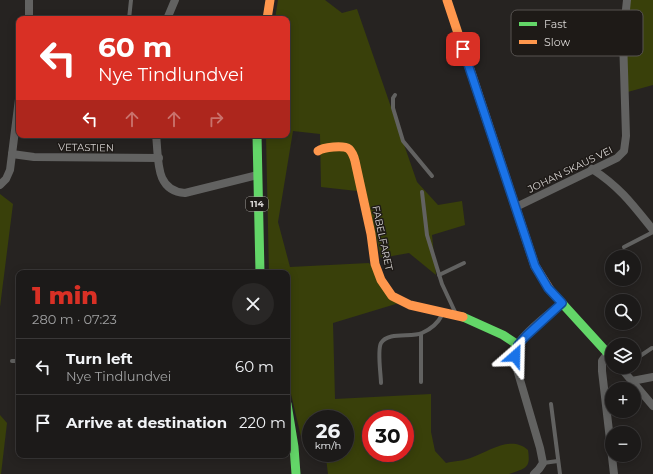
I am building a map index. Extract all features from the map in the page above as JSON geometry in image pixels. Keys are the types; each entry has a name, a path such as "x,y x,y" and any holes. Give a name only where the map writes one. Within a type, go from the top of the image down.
{"street":[{"path":"29,0 29,16"},
{"path":"168,16 175,0"},
{"path":"268,16 270,0"},
{"path":"447,0 535,266 548,288 605,350"},
{"name":"JOHAN SKAUS VEI","path":"625,10 626,0"},
{"name":"JOHAN SKAUS VEI","path":"516,207 622,155 626,145 624,56"},
{"path":"0,185 9,175 16,123"},
{"path":"156,138 161,177 168,187 178,192 185,193 258,175"},
{"name":"114","path":"257,138 257,207 260,270"},
{"name":"FABELFARET","path":"318,151 322,148 341,147 348,148 351,151 355,161 371,234 375,264 381,280 392,296 410,305 466,318 503,335 518,345"},
{"name":"VETASTIEN","path":"12,154 34,156 159,158"},
{"path":"592,169 620,190 653,231"},
{"path":"534,474 543,463 516,366 515,356 518,345 562,303"},
{"path":"605,359 602,361 602,371 614,474"},
{"path":"627,374 653,406"},
{"path":"632,381 653,377"},
{"path":"290,422 296,474"}],"lane":[{"path":"129,16 131,0"},
{"path":"395,95 393,98 393,108 403,141 432,176"},
{"path":"422,192 427,235 439,275 457,316"},
{"path":"624,247 653,231"},
{"path":"439,275 464,263"},
{"path":"381,384 381,344 389,338 421,334 437,323 443,313"},
{"path":"421,334 421,382"},
{"path":"641,355 652,348"},
{"path":"551,404 560,474"},
{"path":"543,463 558,461"}],"green space":[{"path":"278,0 325,0 342,13 357,9 417,182 438,205 462,201 465,225 432,235 436,275 409,253 381,258 366,192 321,187 320,134 293,131 278,222 290,267 369,263 399,303 333,323 335,399 431,394 431,432 435,451 446,463 470,458 500,446 515,444 528,450 529,461 526,467 509,474 328,474 326,462 354,462 354,410 302,410 302,441 290,390 290,270 269,270 266,138 290,138 290,16 275,16"},
{"path":"627,0 653,0 653,85 624,93 625,56 643,56 643,10 627,10"},
{"path":"0,194 13,204 0,307"},
{"path":"0,415 7,423 1,474 0,474"}],"traffic: fast":[{"path":"257,138 260,270"},
{"path":"550,290 605,350"},
{"path":"463,317 503,335 518,345"},
{"path":"290,422 296,474"}],"traffic: slow":[{"path":"267,16 270,0"},
{"path":"447,0 535,266 550,290"},
{"path":"318,151 329,148 343,147 349,149 352,153 371,234 375,264 381,280 392,296 410,305 463,317"}],"route":[{"path":"463,49 535,266 548,288 562,303 518,345 515,356"}]}
